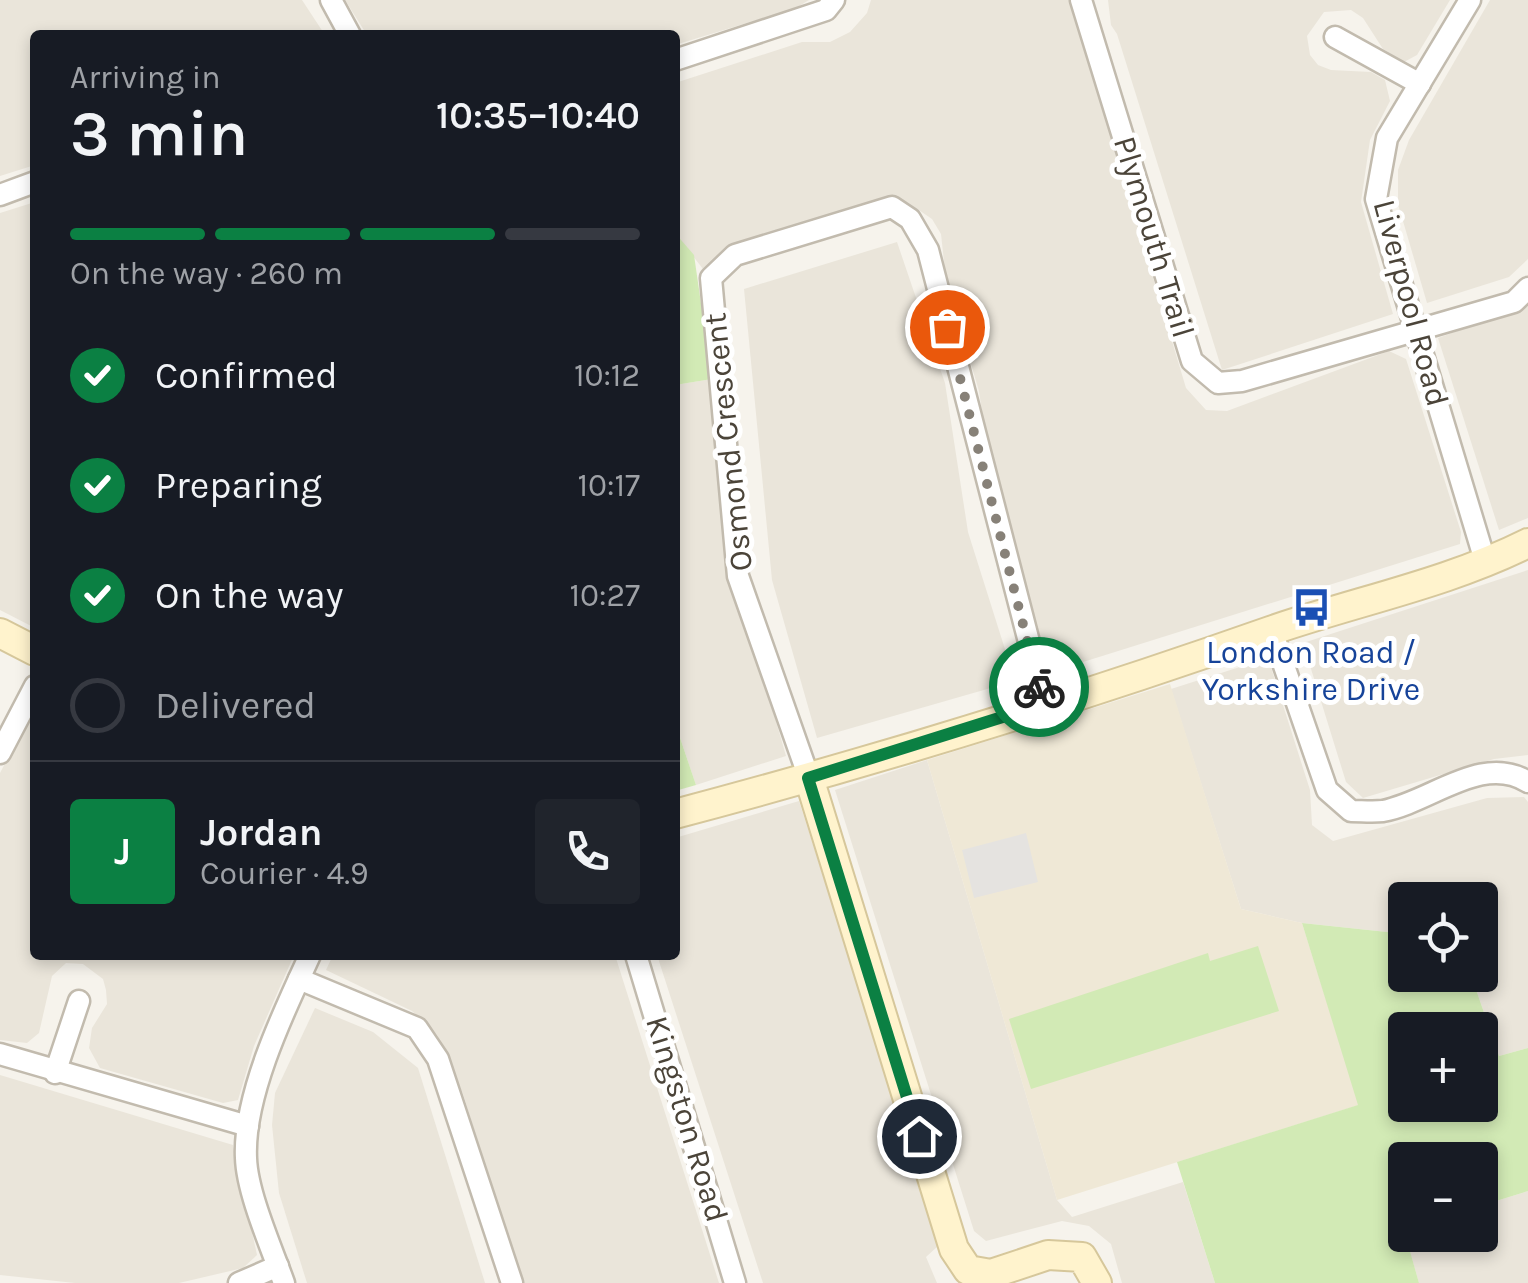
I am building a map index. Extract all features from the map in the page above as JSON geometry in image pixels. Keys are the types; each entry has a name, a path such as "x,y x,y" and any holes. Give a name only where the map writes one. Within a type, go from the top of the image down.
{"street":[{"path":"331,0 347,30"},
{"path":"680,58 826,10 834,0"},
{"name":"Plymouth Trail","path":"1080,0 1192,360 1218,383 1242,381 1514,302 1528,288"},
{"name":"Liverpool Road","path":"1470,0 1387,138 1376,200 1486,564"},
{"path":"1336,37 1420,84"},
{"path":"0,195 30,184"},
{"name":"Osmond Crescent","path":"808,778 738,576 711,278 735,255 892,207 910,219 928,250 1044,704"},
{"path":"680,813 1166,670 1272,630 1486,564 1528,544"},
{"path":"1272,630 1327,790 1351,811 1384,811 1485,773 1511,771 1528,782"},
{"path":"0,634 30,649"},
{"path":"0,753 30,696"},
{"path":"808,778 954,1249 968,1270 992,1274 1048,1254 1082,1256 1097,1283"},
{"path":"239,1283 281,1274 246,1162 248,1126 256,1092 308,960"},
{"name":"Kingston Road","path":"638,960 735,1283"},
{"path":"299,978 417,1028 438,1060 512,1283"},
{"path":"55,1072 79,1001"},
{"path":"0,1054 248,1126"}],"shaded area":[{"path":"0,0 302,0 322,30 30,30 30,167 0,176"},
{"path":"345,0 809,0 796,8 680,43 680,30 364,30"},
{"path":"871,0 1070,0 1186,388 1206,410 1227,411 1389,351 1406,359 1461,532 1460,544 1048,673 996,510 979,391 946,280 941,234 932,219 907,202 893,200 771,244 733,245 703,269 680,239 680,81 802,42 830,42 850,32 867,13"},
{"path":"1108,0 1450,0 1417,55 1404,62 1383,49 1363,18 1351,10 1324,12 1307,36 1310,55 1318,65 1331,70 1371,72 1385,80 1390,101 1370,140 1361,202 1393,314 1222,370 1111,25"},
{"path":"1490,0 1528,0 1528,259 1509,277 1427,303 1398,204 1398,170 1409,140"},
{"path":"30,204 30,625 0,610 0,213"},
{"path":"897,242 945,383 968,532 1015,681 817,738 772,580 744,289"},
{"path":"1528,306 1528,518 1499,530 1438,338"},
{"path":"718,378 761,669 786,756 696,785 680,738 680,384"},
{"path":"1528,570 1528,755 1494,759 1363,798 1346,782 1303,643"},
{"path":"1268,658 1310,790 1312,825 1333,841 1487,798 1524,797 1528,802 1528,1048 1499,1056 1498,1012 1484,1012 1477,992 1498,992 1498,882 1388,882 1387,932 1302,923 1241,909 1171,689"},
{"path":"1170,684 1241,909 1302,923 1359,1105 1057,1200 927,760"},
{"path":"30,716 30,960 292,960 254,1046 238,1100 223,1103 100,1068 89,1048 92,1028 107,1004 106,990 103,979 83,964 66,963 52,976 39,1033 27,1043 0,1040 0,773"},
{"path":"927,760 1057,1200 1072,1217 1183,1182 1215,1283 1122,1283 1111,1244 1089,1226 1062,1221 986,1241 974,1231 835,790"},
{"path":"799,801 930,1210 938,1246 926,1257 937,1283 763,1283 659,960 680,960 680,837"},
{"path":"1026,833 1038,882 974,898 962,850"},
{"path":"331,960 617,960 719,1283 522,1283 463,1094 437,1035 412,1011 326,970"},
{"path":"315,1008 373,1032 418,1068 485,1283 307,1283 279,1193 272,1125 275,1093"},
{"path":"0,1075 233,1145 257,1255 243,1268 179,1283 75,1283 0,1275"},
{"path":"1528,1191 1528,1283 1419,1283 1410,1252 1498,1252 1498,1200"}],"green space":[{"path":"680,239 694,255 712,379 680,384"},
{"path":"680,738 696,785 680,790"},
{"path":"1302,923 1388,932 1388,992 1477,992 1484,1012 1388,1012 1388,1122 1498,1122 1498,1053 1499,1056 1528,1048 1528,1191 1498,1200 1498,1142 1388,1142 1388,1252 1410,1252 1419,1283 1215,1283 1177,1162 1358,1105"},
{"path":"1258,946 1279,1011 1031,1089 1009,1019 1208,953 1210,961"}],"way so far":[{"path":"947,327 1039,687"}],"place":[{"name":"London Road / Yorkshire Drive","path":"1311,607"}],"route":[{"path":"919,1136 808,778 1044,704 1039,687"}]}
